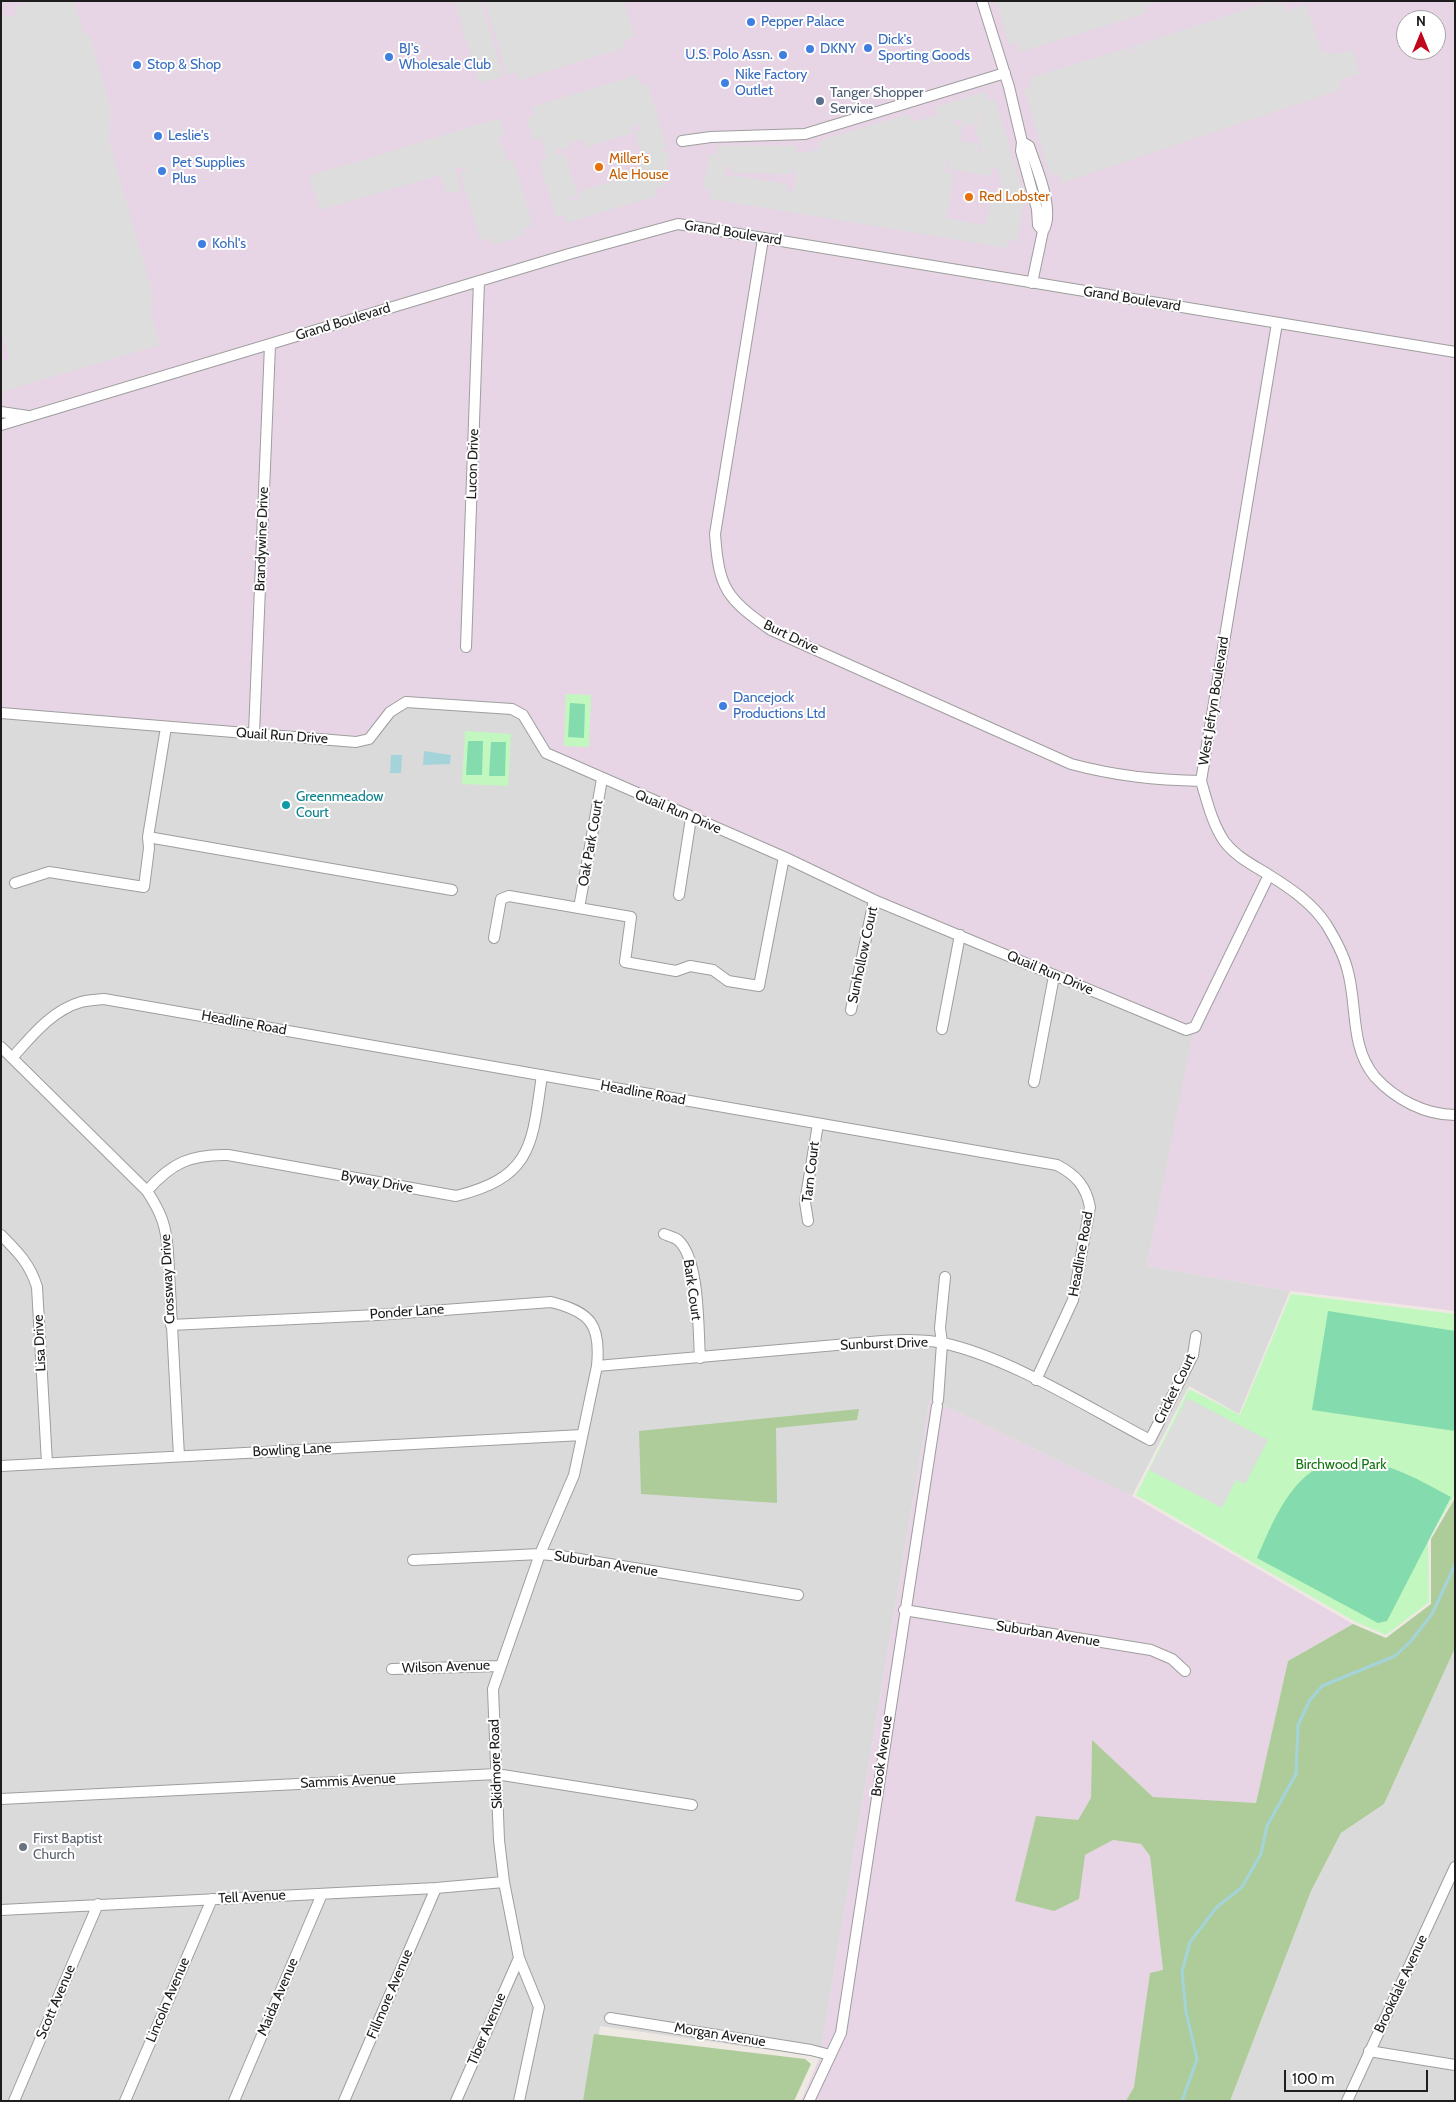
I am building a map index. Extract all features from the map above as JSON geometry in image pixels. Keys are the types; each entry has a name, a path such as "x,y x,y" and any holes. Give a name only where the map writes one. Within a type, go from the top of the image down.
{"street":[{"path":"982,1 1004,73 1022,142 1029,146 1047,205 1048,225 1043,231 1032,283"},
{"path":"682,141 711,137 804,134 1004,73"},
{"name":"Grand Boulevard","path":"1,425 270,345 479,280 678,224 1455,352"},
{"name":"Burt Drive","path":"763,238 715,534 716,563 726,590 745,611 772,630 1071,764 1112,775 1142,779 1201,781"},
{"name":"Lucon Drive","path":"466,647 479,280"},
{"name":"West Jefryn Boulevard","path":"1277,323 1201,781 1212,815 1224,841 1239,857 1270,875 1313,907 1326,923 1347,968 1354,1024 1362,1054 1374,1075 1387,1089 1414,1106 1434,1112 1455,1115"},
{"name":"Brandywine Drive","path":"254,733 270,345"},
{"path":"1,412 29,416"},
{"name":"Quail Run Drive","path":"1,713 362,741 376,732 390,712 406,702 506,707 523,715 546,753 784,857 874,900 1186,1030 1195,1027 1270,875"},
{"path":"15,883 50,872 144,887 149,848 148,837 166,727"},
{"name":"Oak Park Court","path":"579,908 602,779"},
{"path":"679,895 692,818"},
{"path":"148,837 452,890"},
{"path":"494,938 501,899 509,896 579,908 630,918 625,962 676,971 690,966 713,970 728,981 759,986 784,857"},
{"name":"Sunhollow Court","path":"851,1010 874,900"},
{"path":"942,1029 960,935"},
{"path":"1034,1082 1054,976"},
{"name":"Headline Road","path":"12,1058 35,1033 61,1011 81,1002 104,999 1057,1165 1073,1173 1087,1192 1090,1207 1073,1300 1036,1380"},
{"name":"Crossway Drive","path":"1,1047 147,1191 161,1212 166,1230 179,1456"},
{"name":"Byway Drive","path":"147,1191 161,1175 176,1164 210,1154 228,1154 456,1196 482,1190 507,1175 525,1156 533,1138 542,1075"},
{"name":"Tarn Court","path":"808,1221 805,1202 818,1124"},
{"name":"Bark Court","path":"664,1234 678,1240 688,1254 695,1294 700,1358"},
{"name":"Lisa Drive","path":"1,1235 23,1257 32,1271 37,1287 47,1463"},
{"name":"Brook Avenue","path":"809,2101 841,2033 937,1403 942,1343 940,1328 945,1277"},
{"name":"Ponder Lane","path":"171,1325 377,1315 552,1302 574,1308 587,1318 596,1333 598,1349 597,1366 582,1435"},
{"name":"Cricket Court","path":"1150,1440 1193,1355 1196,1336"},
{"name":"Sunburst Drive","path":"597,1366 882,1341 916,1340 942,1343 992,1358 1150,1440"},
{"name":"Bowling Lane","path":"1,1466 582,1435"},
{"name":"Skidmore Road","path":"520,2101 539,2007 520,1958 504,1882 496,1774 493,1689 540,1554 574,1475 582,1435"},
{"name":"Suburban Avenue","path":"413,1560 540,1554 798,1595"},
{"name":"Suburban Avenue","path":"904,1610 1151,1650 1172,1659 1185,1671"},
{"name":"Wilson Avenue","path":"392,1669 500,1666"},
{"name":"Sammis Avenue","path":"1,1799 496,1774 692,1805"},
{"name":"Brookdale Avenue","path":"1347,2101 1455,1867"},
{"name":"Tell Avenue","path":"1,1910 436,1888 504,1882"},
{"name":"Fillmore Avenue","path":"344,2101 436,1888"},
{"name":"Maida Avenue","path":"234,2101 322,1894"},
{"name":"Lincoln Avenue","path":"125,2101 212,1899"},
{"name":"Scott Avenue","path":"14,2101 98,1904"},
{"name":"Tiber Avenue","path":"456,2101 520,1958"},
{"name":"Morgan Avenue","path":"610,2018 811,2050 830,2055"},
{"path":"1369,2051 1455,2065"}],"shaded area":[{"path":"1,1 1455,1 1455,1311 1290,1291 1147,1266 1194,1027 1186,1030 546,753 523,715 406,702 369,739 1,713"},
{"path":"34,1 74,1 84,34 89,33 111,108 109,141 151,287 153,308 150,309 160,345 1,392 1,360 7,360 9,357 1,330 1,211 5,210 1,202 1,23 3,16 11,17 16,14 15,7"},
{"path":"454,1 481,1 503,76 479,83"},
{"path":"485,1 624,1 635,37 622,40 625,48 519,80 516,72 507,75"},
{"path":"996,1 1161,1 1146,6 1147,13 1020,52 1017,43 1009,45"},
{"path":"1274,1 1276,5 1283,3 1286,11 1306,4 1321,50 1335,54 1353,50 1360,74 1340,80 1342,89 1061,183 1058,173 1050,175 1024,88 1032,86 1029,78 1128,48 1133,55 1135,53 1131,47"},
{"path":"637,75 640,86 648,84 667,148 660,151 670,152 664,188 654,187 657,196 566,223 564,214 556,217 539,161 547,158 541,138 533,140 527,118 534,116 531,107","holes":["635,124 641,129 634,132 642,154 649,152 650,154 649,158 641,157 638,177 645,180 638,182 635,174 579,191 581,198 572,201 571,198 578,196 565,153 557,155 557,148 569,149 570,143 584,139 587,147 633,133 631,126"]},
{"path":"985,92 988,101 995,99 1025,198 1016,201 1024,203 1017,242 1008,240 1007,248 709,199 711,191 703,189 709,154 717,155 717,146 796,146 797,154 820,149 818,141 909,114 912,122 938,115 935,107","holes":["980,114 981,123 974,125 983,153 978,152 980,144 960,141 962,126 954,125 954,121 961,119 964,127 979,122 978,115","947,161 950,161 949,169 991,176 993,168 997,169 1002,185 999,200 991,198 986,224 993,226 940,217 947,217 954,174 945,172","732,165 732,173 792,174 793,166 796,173 794,190 787,192 788,184 729,175 726,182 725,172"]},
{"path":"500,118 505,136 498,138 506,154 505,162 513,160 533,225 523,228 525,235 492,245 489,238 480,240 460,173 467,170 466,166 455,169 461,190 446,194 440,175 320,210 309,176"},
{"path":"400,705 506,707 1195,1027 1147,1266 1290,1291 1239,1414 1189,1386 1132,1496 930,1399 820,2057 600,2026 589,2101 1,2101 1,713"},
{"path":"1187,1398 1268,1440 1245,1484 1236,1480 1222,1508 1149,1470"},
{"path":"930,1399 1132,1496 1353,1624 1288,1661 1256,1804 1153,1797 1092,1741 1091,1798 1078,1820 1085,1855 1113,1840 1141,1844 1150,1856 1163,1970 1134,2087 1126,2101 801,2101 820,2057"},
{"path":"1455,1648 1455,2101 1230,2101 1311,1891 1341,1833 1384,1804"}],"green space":[{"path":"566,694 591,695 589,747 564,746"},
{"path":"570,703 585,704 584,738 568,737"},
{"path":"465,731 511,734 508,786 462,784"},
{"path":"468,741 483,741 482,775 466,775"},
{"path":"491,742 506,742 505,776 489,776"},
{"name":"Birchwood Park","path":"1291,1294 1455,1314 1455,1495 1428,1540 1429,1602 1386,1635 1354,1621 1136,1495 1189,1389 1240,1415"},
{"path":"1328,1311 1455,1331 1455,1431 1312,1410"},
{"path":"859,1409 857,1420 776,1428 777,1503 641,1494 639,1431"},
{"path":"1359,1461 1395,1469 1451,1497 1387,1621 1378,1623 1257,1558 1275,1518 1291,1492 1301,1481 1324,1465 1337,1462"},
{"path":"1455,1498 1455,1648 1384,1804 1341,1833 1311,1891 1230,2101 1126,2101 1134,2087 1150,1973 1163,1970 1150,1856 1141,1844 1113,1840 1085,1855 1079,1899 1054,1911 1015,1901 1036,1816 1078,1820 1091,1798 1092,1740 1153,1797 1256,1803 1288,1661 1353,1624 1386,1638 1431,1604 1431,1539"},
{"path":"594,2034 805,2059 811,2064 794,2101 583,2101"}],"water":[{"path":"424,751 451,755 450,764 423,765"},
{"path":"391,755 402,755 401,773 390,773"}],"waterway":[{"path":"1182,2101 1197,2059 1186,2012 1182,1972 1190,1942 1216,1908 1242,1887 1261,1854 1267,1826 1296,1774 1298,1725 1310,1700 1322,1686 1395,1656 1411,1641 1432,1614 1455,1565"}],"place":[{"name":"Pepper Palace","path":"751,22"},
{"name":"Dick's Sporting Goods","path":"868,48"},
{"name":"DKNY","path":"810,49"},
{"name":"U.S. Polo Assn.","path":"783,55"},
{"name":"BJ's Wholesale Club","path":"389,57"},
{"name":"Stop & Shop","path":"137,65"},
{"name":"Nike Factory Outlet","path":"725,83"},
{"name":"Tanger Shopper Service","path":"820,101"},
{"name":"Leslie's","path":"158,136"},
{"name":"Miller's Ale House","path":"599,167"},
{"name":"Pet Supplies Plus","path":"162,171"},
{"name":"Red Lobster","path":"969,197"},
{"name":"Kohl's","path":"202,244"},
{"name":"Dancejock Productions Ltd","path":"723,706"},
{"name":"Greenmeadow Court","path":"286,805"},
{"name":"First Baptist Church","path":"23,1847"}]}
